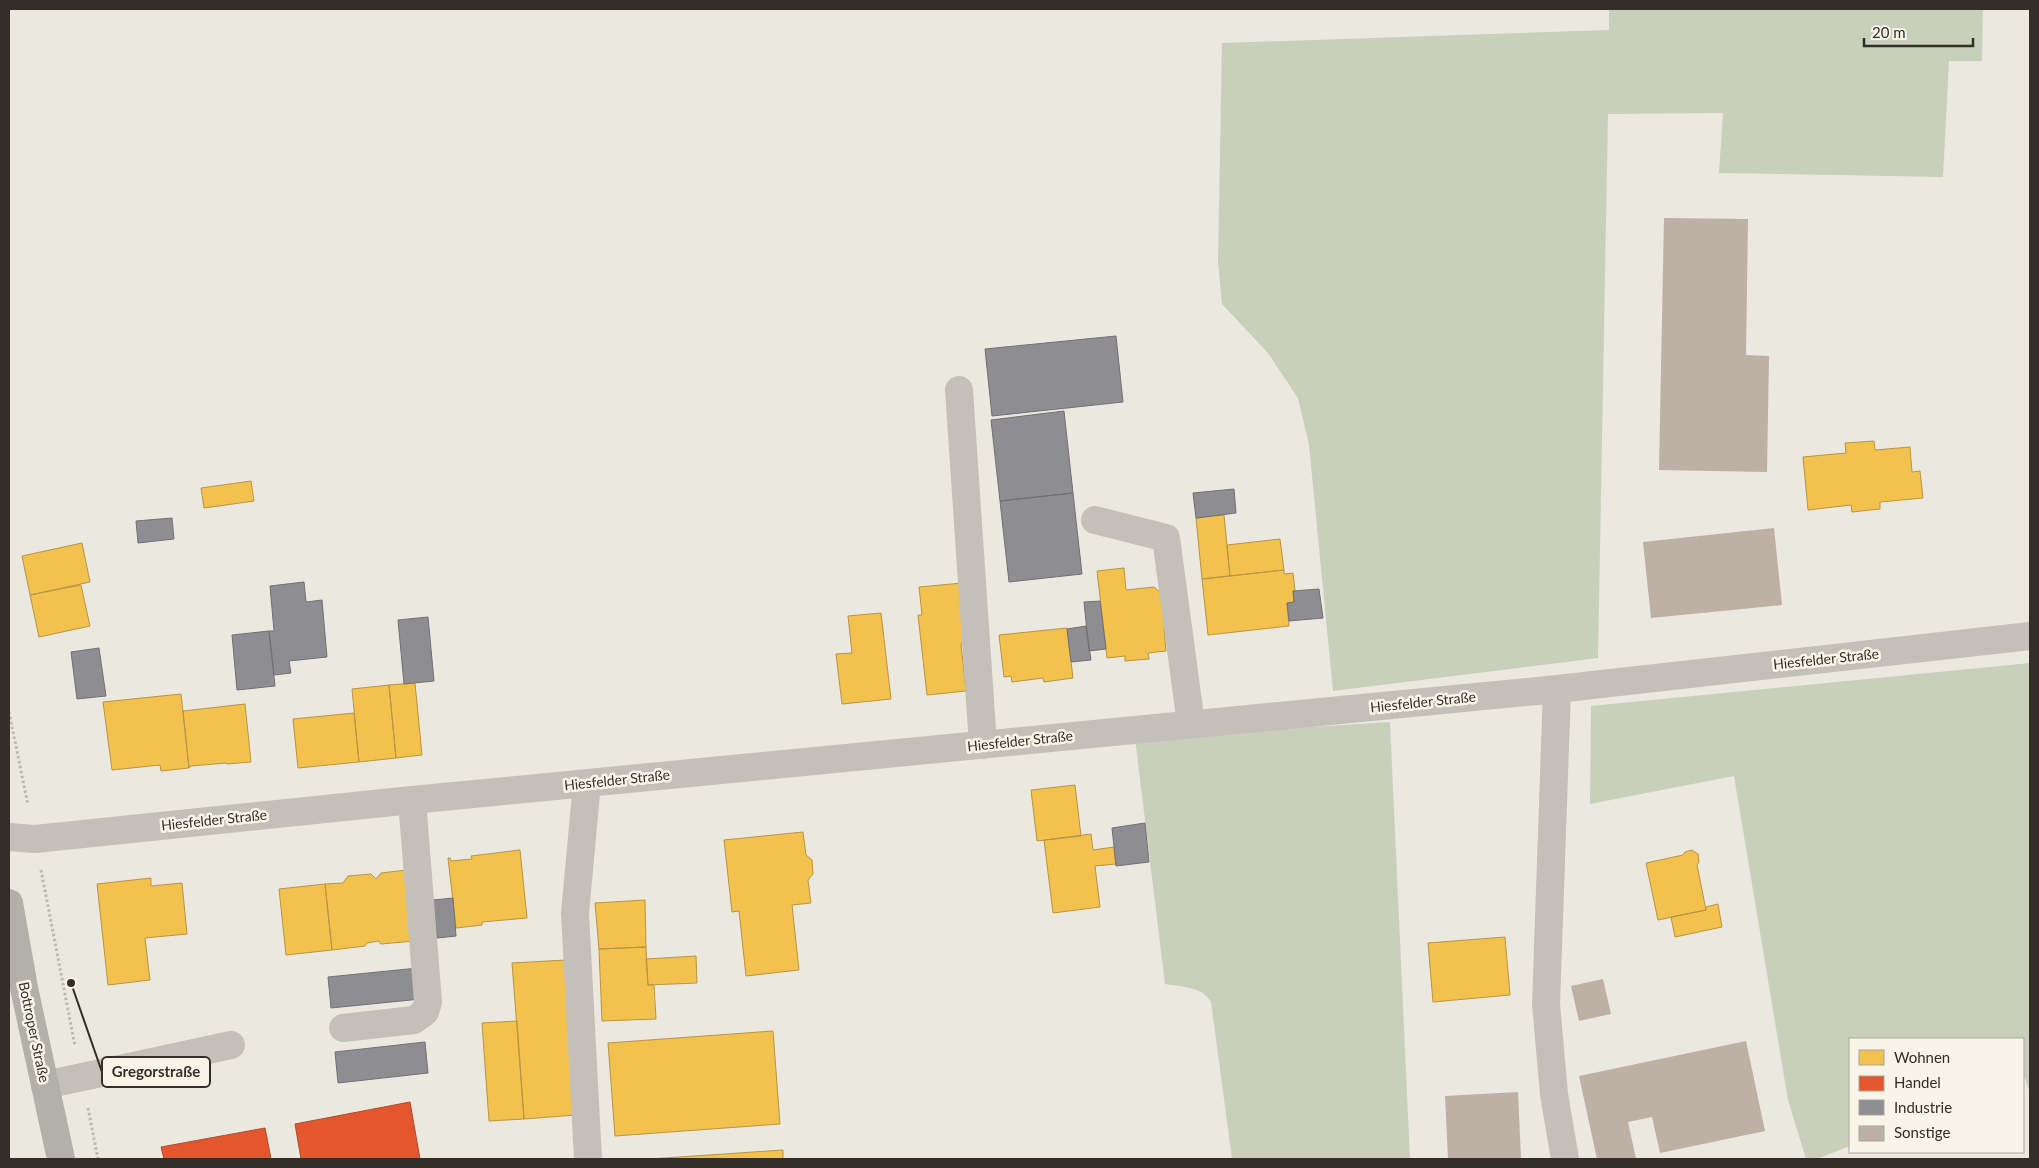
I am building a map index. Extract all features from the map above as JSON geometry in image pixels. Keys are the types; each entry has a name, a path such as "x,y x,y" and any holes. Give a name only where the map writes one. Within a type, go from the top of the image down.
{"main road":[{"name":"Bottroper Straße","path":"9,903 24,988 61,1159"}],"street":[{"path":"959,390 983,745"},
{"path":"1095,520 1166,538 1191,724"},
{"name":"Hiesfelder Straße","path":"22,838 1557,689 2030,636"},
{"path":"1557,689 1546,1004 1554,1094 1565,1159"},
{"path":"587,783 575,914 588,1159"},
{"path":"343,1028 414,1020 425,1012 428,1002 412,800"},
{"path":"45,1085 231,1045"}],"path":[{"path":"9,712 22,838 82,1078 98,1159"}],"green space":[{"path":"1609,9 1983,9 1982,61 1949,61 1943,177 1719,173 1723,113 1608,114 1598,658 1333,691 1309,445 1298,398 1268,353 1222,304 1218,262 1222,43 1609,30"},
{"path":"2030,663 2030,1093 2024,1078 2024,1038 1849,1038 1849,1146 1817,1159 1806,1159 1788,1100 1734,776 1590,804 1591,706"},
{"path":"1390,722 1410,1159 1232,1159 1211,1002 1197,990 1165,984 1135,738"}],"building: Wohnen":[{"path":"1874,441 1875,450 1910,447 1912,472 1920,471 1923,498 1880,502 1880,509 1852,512 1851,505 1808,510 1803,457 1846,453 1845,443"},
{"path":"251,481 254,501 204,508 201,488"},
{"path":"1224,515 1230,576 1202,579 1196,518"},
{"path":"1280,539 1284,570 1230,576 1227,545"},
{"path":"82,543 90,582 30,595 22,556"},
{"path":"1124,568 1126,590 1154,587 1160,592 1162,608 1168,613 1169,622 1164,629 1166,651 1148,653 1149,659 1125,661 1125,656 1107,658 1097,571"},
{"path":"1284,570 1284,574 1293,573 1295,591 1293,591 1294,602 1287,603 1289,626 1208,635 1202,579"},
{"path":"962,583 968,644 961,644 966,691 927,695 918,615 922,615 919,587"},
{"path":"81,585 90,626 39,637 30,595"},
{"path":"881,613 891,699 842,704 836,654 852,653 848,616"},
{"path":"1067,628 1073,678 1044,682 1043,678 1012,682 1011,676 1004,677 999,635"},
{"path":"415,683 422,755 396,758 389,685"},
{"path":"389,685 396,758 359,762 352,689"},
{"path":"181,694 189,768 161,771 160,765 112,770 103,702"},
{"path":"245,704 251,762 191,766 189,768 183,711"},
{"path":"354,713 359,762 298,768 293,719"},
{"path":"1075,785 1081,836 1037,841 1031,790"},
{"path":"803,832 806,855 812,860 813,874 808,880 811,903 792,905 799,970 746,976 739,911 732,912 724,840"},
{"path":"1091,834 1093,850 1114,847 1116,864 1095,866 1100,907 1053,913 1044,840"},
{"path":"520,850 527,918 482,922 482,925 456,928 448,858 451,861 472,859 471,856"},
{"path":"1692,850 1698,854 1699,862 1697,865 1706,910 1658,920 1646,863 1683,855 1685,852"},
{"path":"407,870 414,941 381,944 378,941 367,943 365,946 332,950 325,884 343,883 348,876 371,874 376,879 381,873"},
{"path":"151,878 151,886 182,883 187,934 145,938 150,980 108,985 97,884"},
{"path":"325,884 332,950 286,955 279,889"},
{"path":"645,900 646,947 599,949 595,903"},
{"path":"1718,904 1722,927 1675,937 1671,917 1706,910 1706,907"},
{"path":"1505,937 1510,995 1433,1002 1428,943"},
{"path":"646,947 648,985 654,985 656,1019 602,1021 599,949"},
{"path":"696,956 697,983 648,985 646,959"},
{"path":"566,960 576,1115 524,1119 512,963"},
{"path":"517,1021 524,1119 489,1121 482,1023"},
{"path":"773,1031 780,1124 615,1136 608,1043"},
{"path":"783,1150 783,1159 649,1159"}],"building: Handel":[{"path":"410,1102 420,1159 301,1159 295,1124"},
{"path":"265,1128 271,1159 164,1159 161,1147"}],"building: Industrie":[{"path":"1116,336 1123,402 992,416 985,349"},
{"path":"1064,411 1073,493 1000,501 991,420"},
{"path":"1234,489 1236,513 1196,518 1193,493"},
{"path":"1073,493 1082,574 1009,582 1000,501"},
{"path":"172,518 174,539 138,543 136,521"},
{"path":"304,582 306,602 322,600 327,657 289,661 291,673 274,675 269,631 274,631 270,586"},
{"path":"1319,589 1323,618 1289,621 1287,603 1294,602 1293,591"},
{"path":"1100,601 1106,649 1089,651 1084,602"},
{"path":"428,617 434,681 404,684 398,620"},
{"path":"1086,626 1091,660 1071,662 1067,629"},
{"path":"269,631 275,686 237,690 232,635"},
{"path":"99,648 106,696 77,699 71,652"},
{"path":"1145,823 1149,862 1116,866 1112,828"},
{"path":"453,898 456,936 437,938 433,900"},
{"path":"418,968 421,999 331,1008 328,977"},
{"path":"425,1042 428,1073 338,1083 335,1052"}],"building: Sonstige":[{"path":"1664,218 1748,219 1746,355 1769,356 1767,472 1659,470"},
{"path":"1774,528 1782,605 1651,618 1643,542"},
{"path":"1603,979 1611,1014 1579,1021 1571,986"},
{"path":"1746,1041 1765,1131 1660,1153 1652,1117 1628,1122 1636,1159 1597,1159 1579,1076"},
{"path":"1518,1092 1521,1159 1448,1159 1445,1096"}],"place":[{"name":"Gregorstraße","path":"71,983"}]}
